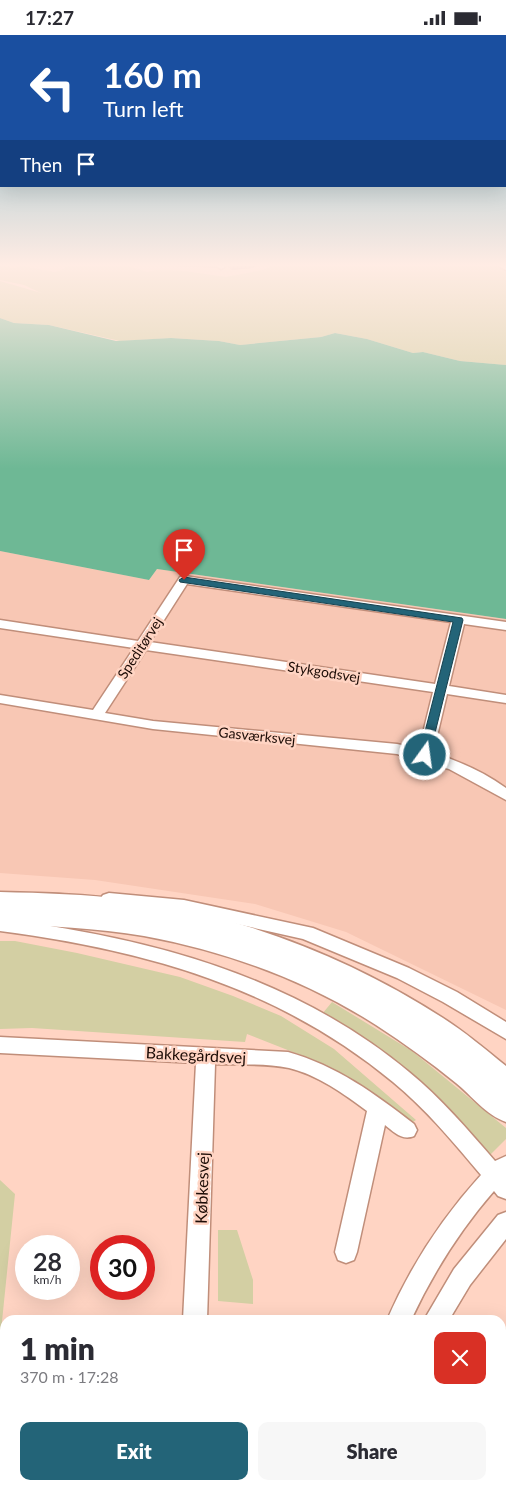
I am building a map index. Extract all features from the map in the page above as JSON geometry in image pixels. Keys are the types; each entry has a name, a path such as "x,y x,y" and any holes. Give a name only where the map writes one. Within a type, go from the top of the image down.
{"highway":[{"path":"0,899 93,905 181,918 225,929 291,951 350,977 435,1026 506,1082"},
{"path":"0,915 69,919 145,927 226,947 266,960 321,983 382,1016 458,1068 506,1110"}],"street":[{"name":"Speditørvej","path":"96,716 184,580 458,620"},
{"path":"425,755 458,620 506,627"},
{"path":"0,624 142,644"},
{"name":"Stykgodsvej","path":"142,644 506,699"},
{"name":"Gasværksvej","path":"0,699 153,725 398,749 453,764 506,795"},
{"path":"0,899 59,895 149,901 193,908 307,933 403,973 450,997 506,1031"},
{"path":"0,925 24,927 114,944 164,956 222,975 300,1010 361,1045 401,1076 503,1174 475,1198 435,1253 401,1315"},
{"name":"Bakkegårdsvej","path":"0,1045 288,1060 306,1064 329,1075 406,1130"},
{"name":"Købkesvej","path":"195,1315 206,1055"},
{"path":"346,1253 378,1109"},
{"path":"439,1315 462,1277 506,1222"}],"shaded area":[{"path":"0,333 82,333 116,341 171,338 219,341 240,345 321,337 335,333 367,339 413,353 423,352 460,361 506,365 506,619 157,569 149,580 0,551"},
{"path":"84,333 506,333 506,365 460,361 423,352 413,353 367,339 335,333 321,337 240,345 219,341 171,338 120,341"},
{"path":"0,551 149,580 157,569 506,619 506,1010 346,932 255,904 95,880 0,873"},
{"path":"0,941 15,941 77,953 180,977 281,1016 334,1049 416,1120 410,1124 318,1062 247,1034 245,1042 32,1028 0,1029"},
{"path":"332,1002 412,1051 506,1128 506,1139 490,1155 428,1089 382,1051 322,1014"},
{"path":"0,1180 15,1194 3,1315 0,1315"},
{"path":"218,1230 237,1230 253,1280 253,1304 218,1301"}],"route":[{"path":"184,580 458,620 425,755"}]}
